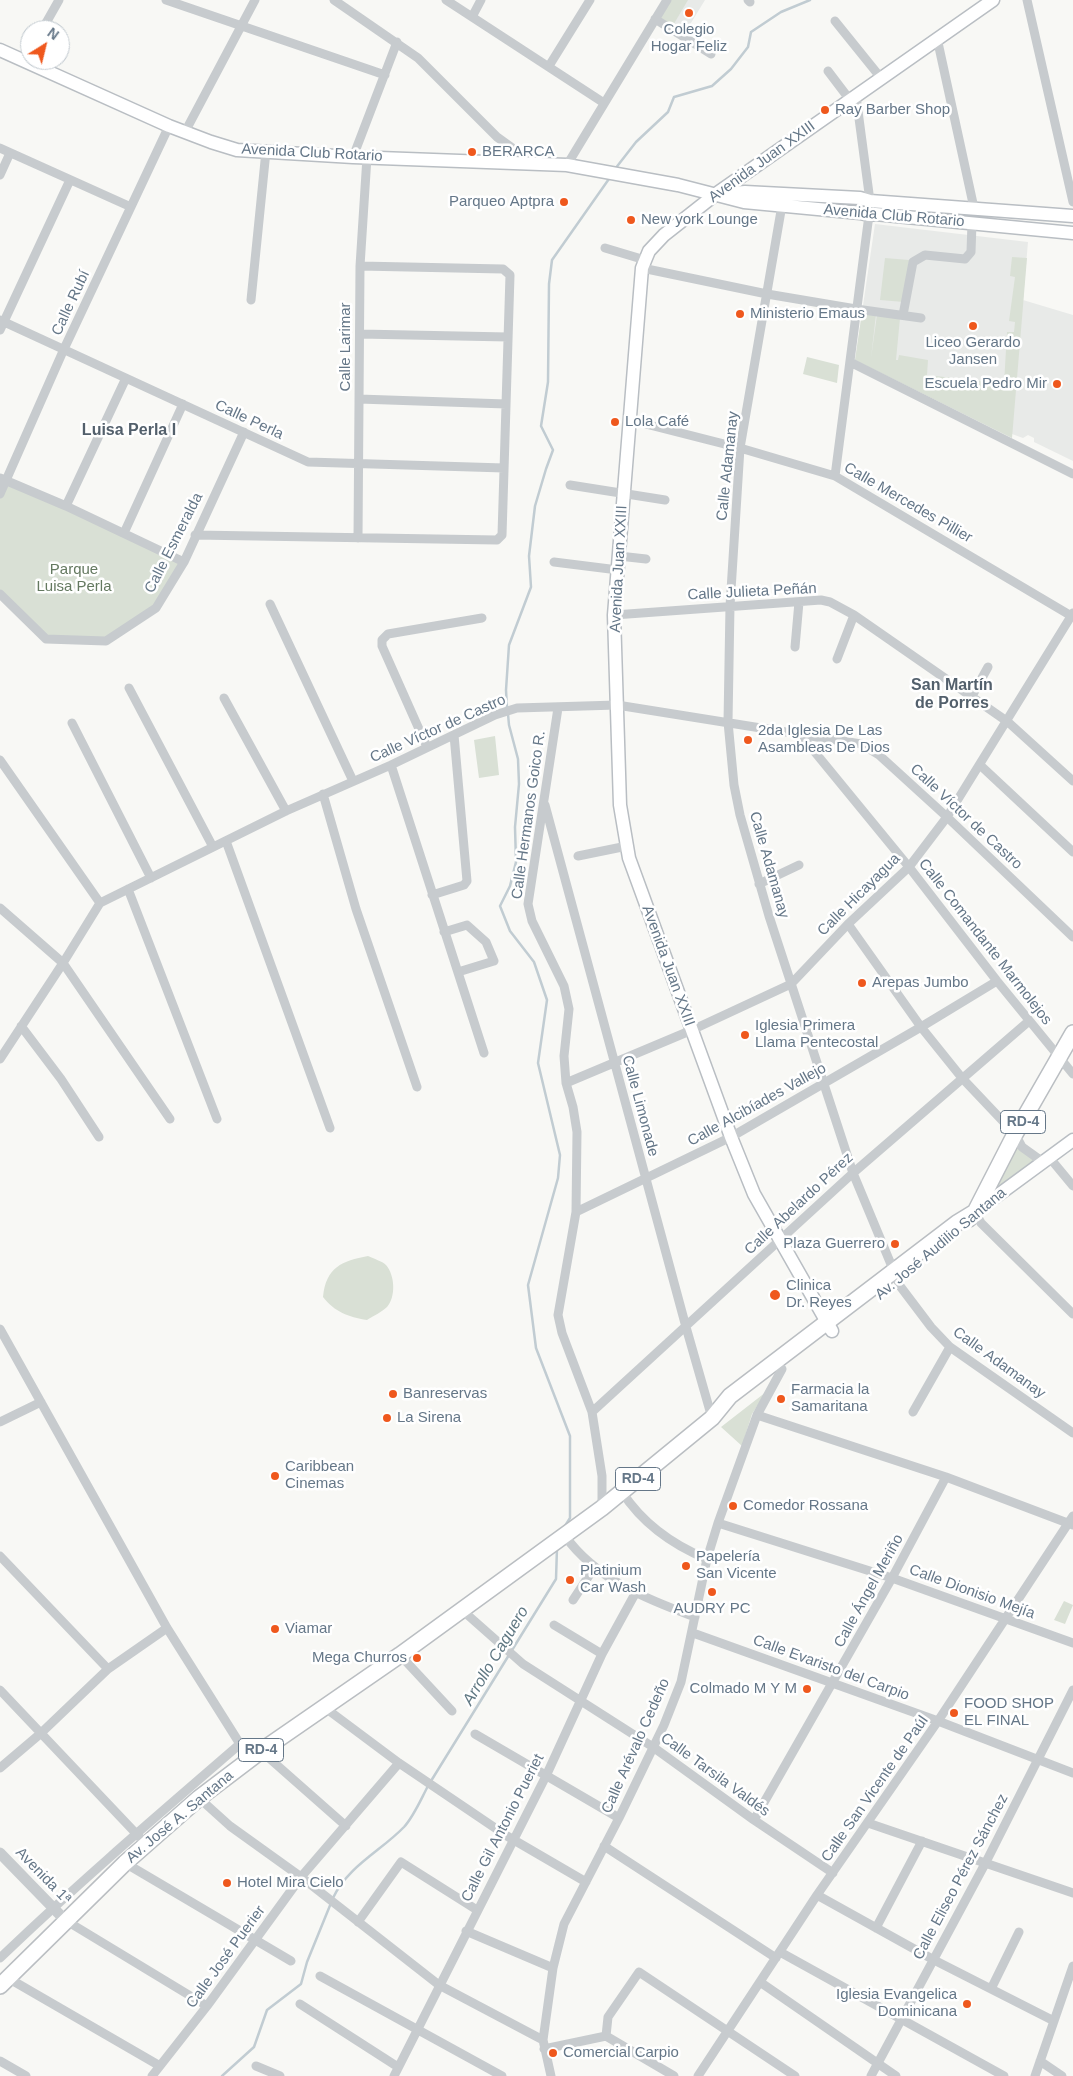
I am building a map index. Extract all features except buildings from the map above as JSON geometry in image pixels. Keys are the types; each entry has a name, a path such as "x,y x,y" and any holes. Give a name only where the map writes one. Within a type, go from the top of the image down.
{"main road":[{"name":"Avenida Juan XXIII","path":"829,1328 754,1194 731,1137 629,858 620,805 614,615 644,264 649,250 664,235 716,194 936,38 993,0"},
{"name":"Avenida Club Rotario","path":"0,50 20,54"},
{"name":"Avenida Club Rotario","path":"55,70 169,126 238,150 353,157 567,165 716,194 744,202 860,213 869,216 875,214 1073,233"},
{"name":"Avenida Club Rotario","path":"716,194 745,192 860,198 870,201 1073,216"},
{"name":"RD-4","path":"712,1418 730,1396 829,1328 897,1276 957,1223 975,1212 1073,1033"},
{"name":"Av. José Audilio Santana","path":"975,1212 1073,1140"},
{"name":"RD-4","path":"564,1537 712,1418 782,1369 829,1328"},
{"name":"Av. José A. Santana","path":"4,1982 125,1863 141,1839 261,1751 400,1655 564,1537"}],"street":[{"path":"48,20 59,0"},
{"path":"166,0 385,75"},
{"path":"185,132 255,0"},
{"path":"334,0 397,42 428,67 473,115 497,137 538,163"},
{"path":"446,0 604,103"},
{"path":"472,17 481,0"},
{"path":"549,66 590,0"},
{"path":"567,165 667,0"},
{"path":"1027,0 1073,202"},
{"path":"656,19 711,54"},
{"path":"836,21 881,78"},
{"path":"936,38 974,208"},
{"path":"353,157 397,42"},
{"path":"828,71 853,98 870,201 835,476"},
{"name":"Calle Rubí","path":"0,494 3,479 169,126"},
{"path":"0,148 131,207"},
{"path":"251,300 266,151"},
{"path":"0,175 10,153"},
{"name":"Calle Larimar","path":"358,538 360,266 367,157"},
{"path":"1,324 70,180"},
{"name":"Calle Adamanay","path":"782,205 740,448 730,606 728,722 734,785 740,815 759,884 853,1173 897,1276 931,1327 950,1347 1073,1433"},
{"path":"904,315 912,262 925,255 965,259 971,252 972,223"},
{"path":"605,248 644,264 767,294 856,310 921,318"},
{"path":"195,536 497,540 501,537 503,533 510,275 503,269 360,266"},
{"name":"Calle Perla","path":"1,324 64,349 308,462 504,468"},
{"path":"360,334 508,337"},
{"path":"850,362 1073,474"},
{"path":"66,506 126,378"},
{"path":"359,399 506,404"},
{"path":"124,533 183,404"},
{"name":"Calle Mercedes Pillier","path":"630,420 740,448 835,476 1073,615"},
{"name":"Calle Esmeralda","path":"0,594 46,639 106,641 156,608 184,562 244,432"},
{"path":"3,479 66,506 184,562"},
{"path":"570,485 665,500"},
{"path":"619,556 646,559"},
{"path":"554,562 618,570"},
{"name":"Calle Julieta Peñán","path":"614,615 821,600 830,602 854,615 1008,722 1073,781"},
{"path":"796,647 798,602"},
{"path":"270,604 353,781"},
{"path":"836,659 854,615"},
{"name":"Calle Hicayagua","path":"566,1084 692,1030 791,984 848,924 909,867 947,817 1073,615"},
{"path":"427,747 382,646 382,640 388,634 482,618"},
{"path":"972,696 988,667"},
{"path":"129,688 213,847"},
{"path":"224,698 286,812"},
{"name":"Calle Víctor de Castro","path":"100,903 322,794 391,765 495,715 517,708 618,705 855,742 866,746 879,755 947,817 1073,937"},
{"name":"Calle Hermanos Goico R.","path":"558,708 528,904 532,921 564,986 569,1008 564,1056 566,1084 578,1132 576,1212 558,1315 562,1333 592,1412 602,1476 602,1508"},
{"path":"72,724 151,878"},
{"name":"Calle Comandante Marmolejos","path":"800,734 909,867 996,981 1073,1074"},
{"path":"432,895 464,885 467,880 454,735"},
{"path":"0,760 100,903 0,1059"},
{"path":"391,765 484,1053"},
{"path":"980,765 1073,852"},
{"path":"322,794 356,909 417,1087"},
{"name":"Calle Limonade","path":"543,800 712,1418"},
{"path":"226,841 330,1128"},
{"path":"578,856 627,846"},
{"path":"759,884 799,865"},
{"path":"128,889 217,1118"},
{"path":"0,908 63,963 170,1119"},
{"path":"848,924 921,1027 962,1078 1016,1134 1022,1147 1046,1160 1073,1186"},
{"path":"444,932 467,925 486,942 494,961 458,972"},
{"name":"Calle Alcibíades Vallejo","path":"576,1212 731,1137 921,1027 996,981"},
{"name":"Calle Abelardo Pérez","path":"592,1412 853,1173 1029,1021"},
{"path":"22,1026 61,1079 99,1137"},
{"path":"975,1212 980,1222 1073,1314"},
{"path":"0,1329 168,1628 240,1744 141,1839 52,1908 0,1958"},
{"path":"913,1412 950,1347"},
{"name":"Calle Arévalo Cedeño","path":"550,2076 544,2044 553,1968 564,1924 619,1818 681,1682 707,1559 718,1523 757,1415 782,1369"},
{"path":"0,1422 41,1402"},
{"path":"757,1415 946,1477 1071,1522"},
{"name":"Calle Ángel Meriño","path":"754,1820 833,1684 946,1477"},
{"path":"622,1492 632,1507 655,1529 687,1551 707,1559"},
{"name":"Calle San Vicente de Paúl","path":"698,2076 817,1895 868,1823 1071,1522"},
{"name":"Calle Dionisio Mejía","path":"718,1523 892,1578 1073,1643"},
{"path":"564,1537 577,1553 594,1568 662,1605 695,1617"},
{"path":"0,1556 108,1670"},
{"path":"573,1600 594,1568"},
{"name":"Calle Gil Antonio Pueriet","path":"394,2076 546,1776 602,1654 636,1592"},
{"name":"Calle Tarsila Valdés","path":"462,1610 523,1664 653,1747 754,1820 833,1873"},
{"path":"554,1625 602,1654"},
{"path":"0,1768 40,1734 108,1670 168,1628"},
{"name":"Calle Evaristo del Carpio","path":"692,1633 938,1720 1073,1773"},
{"path":"400,1655 452,1711"},
{"path":"0,1690 141,1839"},
{"name":"Calle Eliseo Pérez Sánchez","path":"871,2076 986,1862 1073,1690"},
{"path":"324,1707 399,1763 512,1840 586,1882"},
{"path":"475,1734 619,1818"},
{"path":"261,1751 346,1826"},
{"name":"Calle José Puerier","path":"152,2076 207,2006 301,1877 399,1763"},
{"path":"199,1798 230,1826 301,1877 439,1985 544,2044 606,2036 674,2076"},
{"path":"868,1823 1073,1893"},
{"path":"876,1928 922,1841"},
{"path":"604,1846 778,1955 901,2018 1004,2076"},
{"name":"Avenida 1ª","path":"0,1853 65,1920"},
{"path":"358,1922 401,1862 477,1910"},
{"path":"125,1863 291,1961"},
{"path":"817,1895 934,1960 1054,2021"},
{"path":"65,1920 207,2006"},
{"path":"466,1931 553,1968"},
{"path":"991,1989 1019,1932"},
{"path":"1035,2076 1073,1966"},
{"path":"606,2036 608,2017 639,1972 795,2076"},
{"path":"320,1976 502,2076"},
{"path":"4,1982 160,2066"},
{"path":"760,1982 896,2076"},
{"path":"300,2004 398,2067"},
{"path":"0,2061 26,2076"},
{"path":"1040,2061 1062,2076"},
{"path":"256,2066 280,2076"}],"shaded area":[{"path":"667,0 705,0 683,36 655,19"},
{"path":"875,224 1028,242 1023,300 1073,315 1073,461 1034,442 1034,438 1028,435 1023,438 1012,434 1012,438 855,360"}],"green space":[{"path":"670,0 688,0 672,27 659,18"},
{"path":"1012,257 1027,258 1012,438 855,360 862,313 876,314 871,358 877,315 900,318 896,360 898,360 899,355 928,360 927,375 1004,384 1007,332 1014,332 1015,322 1009,321 1015,277 1010,276"},
{"path":"885,258 909,260 904,302 880,300"},
{"path":"807,357 839,365 837,383 803,374"},
{"name":"Parque Luisa Perla","path":"6,481 184,562 156,608 106,641 46,639 0,594 0,494"},
{"path":"495,736 499,775 479,778 474,740"},
{"path":"1015,1134 1043,1162 975,1212"},
{"path":"368,1256 380,1261 389,1269 393,1280 393,1292 387,1307 367,1320 342,1313 323,1297 328,1279 337,1267 350,1260"},
{"path":"766,1392 752,1414 742,1446 721,1427"},
{"path":"1064,1601 1073,1605 1065,1624 1054,1620"}],"waterway":[{"path":"615,169 636,142 668,112 674,97 712,86 731,69 748,47 751,32 781,12 810,0"},
{"path":"507,708 506,690 509,645 531,587 529,556 535,506 553,450 541,426 548,382 549,284 552,260 611,176"},
{"path":"508,714 518,759 519,784 515,827 516,862 510,886 500,906 510,931 534,962 547,1000 538,1063 560,1155 558,1178 528,1285 536,1348 570,1436 570,1518 565,1526"},
{"name":"Arrollo Caguero","path":"431,1781 556,1579 557,1548"},
{"name":"Arrollo Caguero","path":"333,1898 347,1877 408,1823 428,1786"},
{"name":"Arrollo Caguero","path":"222,2076 254,2047 267,2010 301,1984 307,1962 331,1903"}],"place":[{"name":"Colegio Hogar Feliz","path":"689,13"},
{"name":"Ray Barber Shop","path":"825,110"},
{"name":"BERARCA","path":"472,152"},
{"name":"Parqueo Aptpra","path":"564,202"},
{"name":"New york Lounge","path":"631,220"},
{"name":"Ministerio Emaus","path":"740,314"},
{"name":"Liceo Gerardo Jansen","path":"973,326"},
{"name":"Escuela Pedro Mir","path":"1057,384"},
{"name":"Lola Café","path":"615,422"},
{"name":"2da Iglesia De Las Asambleas De Dios","path":"748,740"},
{"name":"Arepas Jumbo","path":"862,983"},
{"name":"Iglesia Primera Llama Pentecostal","path":"745,1035"},
{"name":"Plaza Guerrero","path":"895,1244"},
{"name":"Clinica Dr. Reyes","path":"775,1295"},
{"name":"Banreservas","path":"393,1394"},
{"name":"Farmacia la Samaritana","path":"781,1399"},
{"name":"La Sirena","path":"387,1418"},
{"name":"Caribbean Cinemas","path":"275,1476"},
{"name":"Comedor Rossana","path":"733,1506"},
{"name":"Papelería San Vicente","path":"686,1566"},
{"name":"Platinium Car Wash","path":"570,1580"},
{"name":"AUDRY PC","path":"712,1592"},
{"name":"Viamar","path":"275,1629"},
{"name":"Mega Churros","path":"417,1658"},
{"name":"Colmado M Y M","path":"807,1689"},
{"name":"FOOD SHOP EL FINAL","path":"954,1713"},
{"name":"Hotel Mira Cielo","path":"227,1883"},
{"name":"Iglesia Evangelica Dominicana","path":"967,2004"},
{"name":"Comercial Carpio","path":"553,2053"}],"district":[{"name":"Luisa Perla I","path":"129,431"},
{"name":"San Martín de Porres","path":"952,695"}]}
